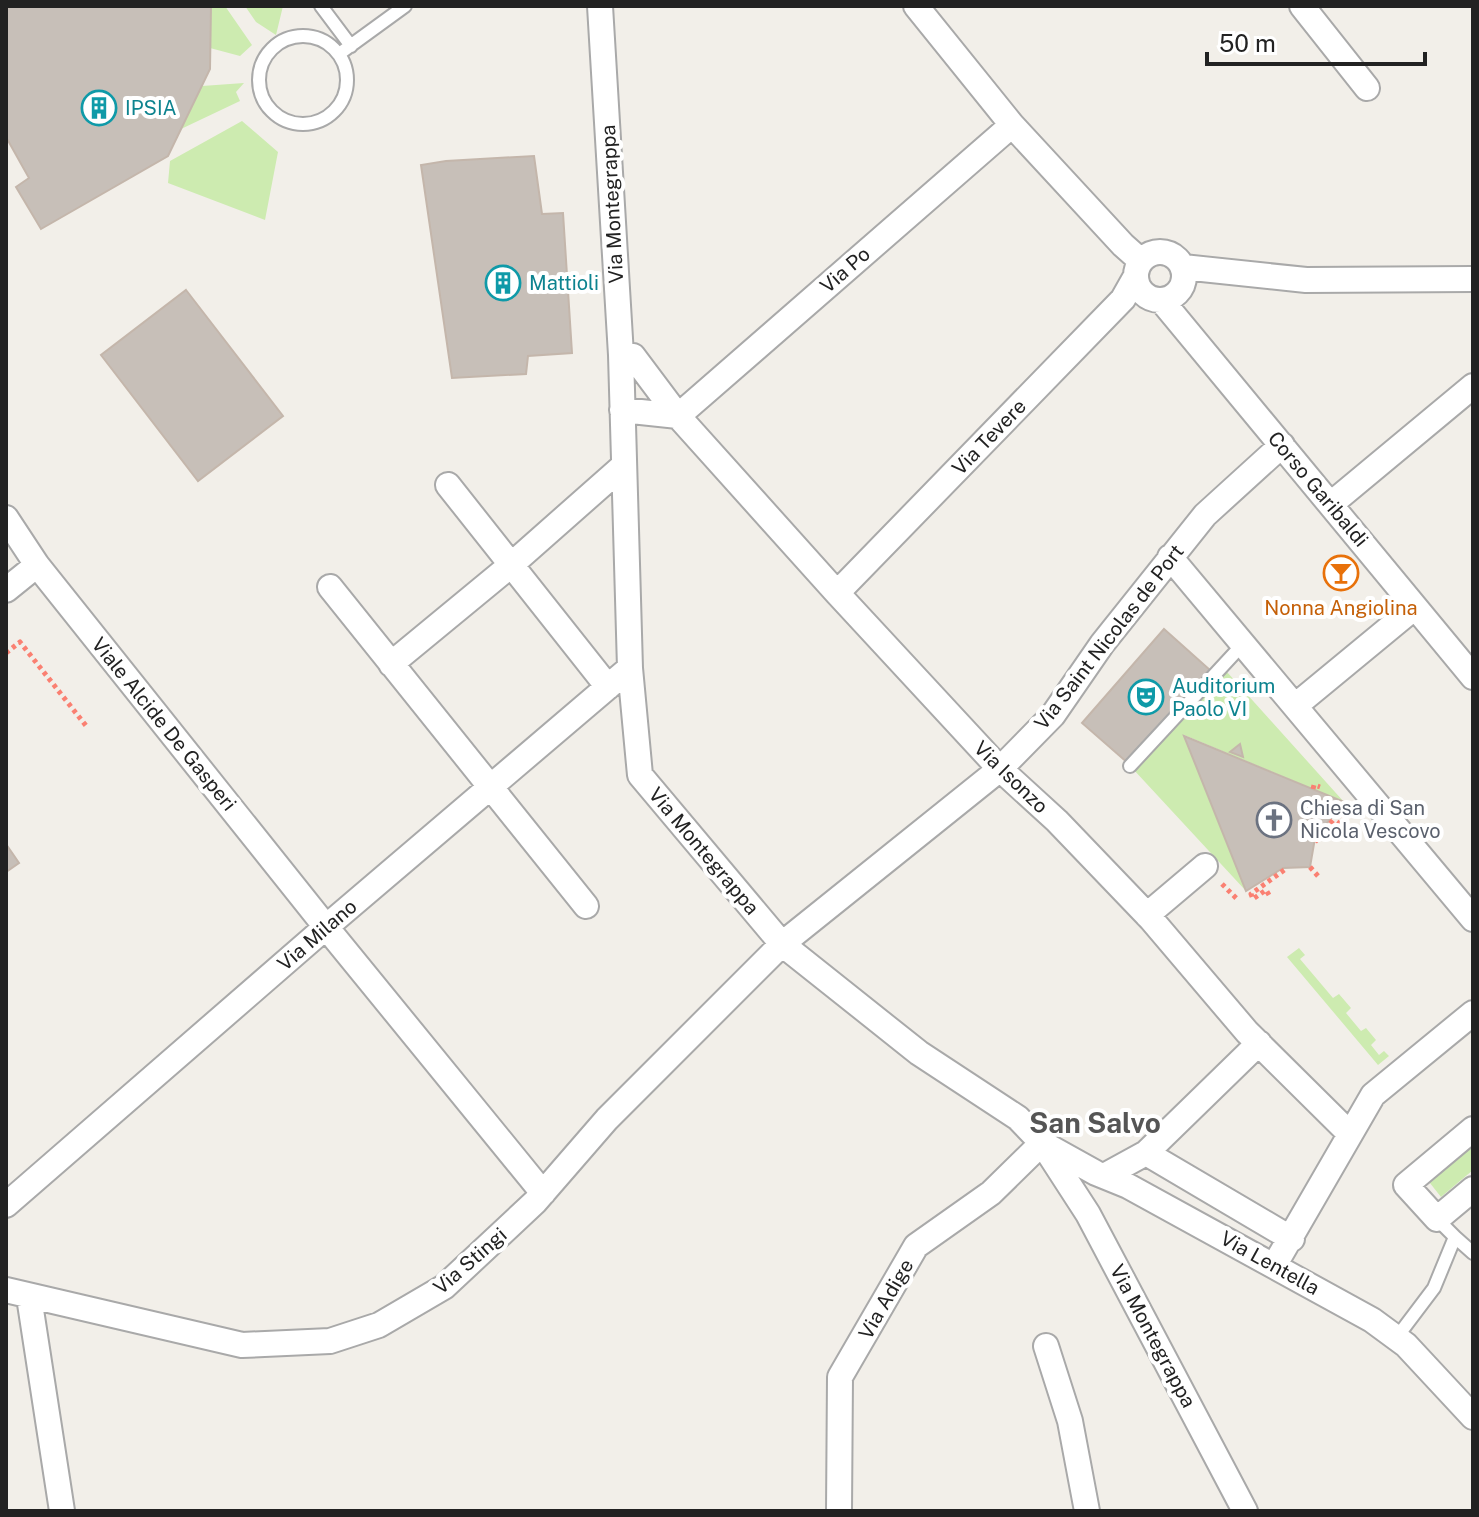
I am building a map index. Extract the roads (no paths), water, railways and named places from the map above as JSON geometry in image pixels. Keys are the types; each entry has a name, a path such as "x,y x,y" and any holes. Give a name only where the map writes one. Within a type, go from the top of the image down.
{"street":[{"name":"Via Montegrappa","path":"600,6 621,355 630,668 640,775 782,944 919,1053 1018,1118 1042,1143 1088,1214 1245,1511"},
{"path":"916,6 1012,125 1123,245 1138,268 1141,291 1154,300 1162,301 1181,290 1185,275 1174,256 1153,253 1138,268"},
{"path":"1302,6 1367,88"},
{"name":"Via Po","path":"678,416 1012,125"},
{"path":"1183,267 1306,280 1473,279"},
{"name":"Via Tevere","path":"837,593 1123,299 1138,268"},
{"name":"Corso Garibaldi","path":"1162,301 1473,677"},
{"name":"Via Isonzo","path":"621,355 633,356 678,416 837,593 1000,769 1057,821 1147,915 1259,1043 1349,1133"},
{"path":"1331,504 1473,386"},
{"path":"622,410 678,416"},
{"name":"Via Saint Nicolas de Port","path":"782,944 1000,769 1053,715 1102,644 1205,515 1282,445"},
{"path":"391,664 511,565 622,467"},
{"path":"448,485 608,687"},
{"name":"Viale Alcide De Gasperi","path":"6,518 37,565 543,1193"},
{"path":"1170,557 1473,919"},
{"path":"6,590 37,565"},
{"path":"330,587 586,906"},
{"path":"1295,706 1415,607"},
{"name":"Via Milano","path":"6,1205 630,668"},
{"path":"1147,915 1205,866"},
{"name":"Via Stingi","path":"17,1293 242,1345 330,1341 379,1325 444,1287 543,1193 607,1119 782,944"},
{"path":"1274,1266 1373,1095 1472,1016"},
{"path":"1104,1176 1146,1153 1259,1043"},
{"path":"1473,1129 1406,1185 1437,1219 1473,1189"},
{"name":"Via Lentella","path":"1042,1143 1128,1186 1397,1337 1473,1417"},
{"name":"Via Adige","path":"839,1511 840,1377 916,1246 991,1193 1042,1143"},
{"path":"1146,1153 1292,1239"},
{"path":"17,1293 62,1511"},
{"path":"1046,1346 1070,1421 1087,1511"}],"lane":[{"path":"321,6 351,46"},
{"path":"339,54 405,6"},
{"path":"302,35 329,44 339,54 347,83 343,98 335,110 309,124 280,118 268,108 258,82 266,55 276,44 302,35"},
{"path":"1130,766 1243,644"},
{"path":"1437,1219 1473,1253"},
{"path":"1397,1337 1434,1288 1455,1237"}],"place":[{"name":"IPSIA","path":"99,108"},
{"name":"Mattioli","path":"503,283"},
{"name":"Nonna Angiolina","path":"1341,573"},
{"name":"Auditorium Paolo VI","path":"1146,697"},
{"name":"Chiesa di San Nicola Vescovo","path":"1274,820"}],"district":[{"name":"San Salvo","path":"1095,1123"}]}
